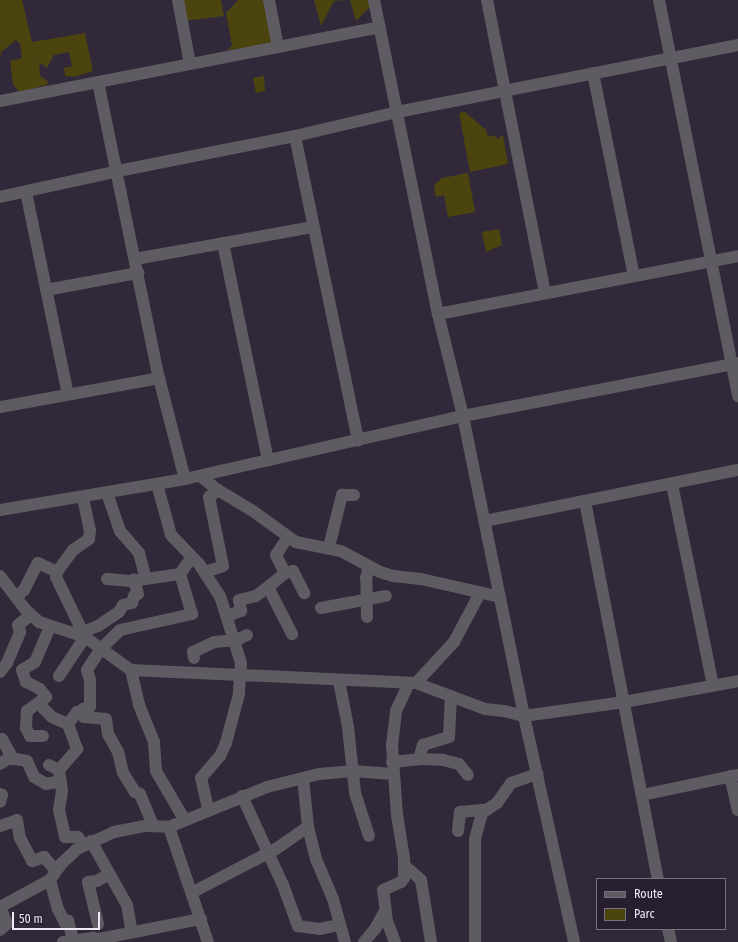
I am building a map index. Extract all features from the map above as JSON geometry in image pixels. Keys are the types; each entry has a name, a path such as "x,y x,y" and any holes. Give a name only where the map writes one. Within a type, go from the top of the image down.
{"street":[{"path":"178,0 190,64"},
{"path":"269,0 278,47"},
{"path":"374,0 438,314 463,416 524,716 574,942"},
{"path":"659,0 711,262 735,364 738,396"},
{"path":"490,1 505,91 545,293"},
{"path":"0,101 380,27"},
{"path":"0,197 118,171 295,136 397,112 738,45"},
{"path":"593,73 634,276"},
{"path":"98,82 118,171 159,378 185,479"},
{"path":"295,136 312,227 358,441"},
{"path":"26,192 68,394"},
{"path":"135,259 312,227"},
{"path":"223,243 268,460"},
{"path":"438,314 738,256"},
{"path":"46,290 138,273"},
{"path":"0,510 83,498 185,479 463,416 735,364"},
{"path":"0,406 159,378"},
{"path":"485,521 738,470"},
{"path":"200,476 218,490 250,509 288,537 307,546 329,547 369,567 394,576 421,579 500,597"},
{"path":"157,484 171,535 205,572 220,596 236,640 241,674 236,710 226,743 220,756 201,778 208,809"},
{"path":"672,484 713,685"},
{"path":"205,572 223,566 209,497 218,490"},
{"path":"59,676 84,634 119,612 123,605 132,603 134,596 138,594 140,579 139,553 130,540 120,531 107,493"},
{"path":"329,547 342,495 354,495"},
{"path":"83,498 90,530 89,539 73,550 57,572 58,583 84,634 100,650 130,670 185,674 241,674 339,681 413,683 485,709 504,711 524,716 624,702 738,681"},
{"path":"585,501 658,878"},
{"path":"285,573 276,555 288,537"},
{"path":"107,579 140,579 180,574 191,558"},
{"path":"16,597 24,590 38,563 57,572"},
{"path":"367,617 368,600 366,578 369,567"},
{"path":"227,616 241,611 239,600 256,596 285,573 293,571 304,593"},
{"path":"83,712 83,709 90,707 90,680 87,670 100,650 120,630 192,614 180,574"},
{"path":"0,576 31,615 42,624 84,634"},
{"path":"268,587 292,634"},
{"path":"395,942 385,911 383,890 403,881 405,866 392,762 396,711 413,683 454,642 480,593"},
{"path":"320,608 386,596"},
{"path":"0,672 7,663 20,632 18,625 31,615"},
{"path":"43,736 30,736 26,728 27,711 39,704 46,697 40,689 26,682 22,670 35,662 50,626"},
{"path":"194,658 193,652 214,642 236,640 247,635"},
{"path":"130,670 137,700 154,742 156,771 184,820"},
{"path":"339,681 348,727 352,771 361,816 369,836"},
{"path":"419,758 423,745 450,738 451,696"},
{"path":"0,764 9,758 27,760 34,777 46,784 77,749 68,724 52,717 39,704"},
{"path":"68,724 77,712 83,712"},
{"path":"83,712 84,717 106,719 108,734 118,752 123,773 136,792 140,794 153,825"},
{"path":"2,739 13,758"},
{"path":"392,762 419,758 459,764 468,775"},
{"path":"0,930 7,924 0,907 53,876 61,864 88,843 119,831 153,825 169,826 242,796 329,772 352,771 393,774"},
{"path":"56,772 59,810 65,837 78,837 88,843 109,874 127,905 132,932"},
{"path":"458,832 460,812 485,810 497,803 511,783 537,774"},
{"path":"642,795 734,775 738,810"},
{"path":"304,778 308,827 316,859 333,899 339,926 345,942"},
{"path":"0,794 2,796 0,802"},
{"path":"242,796 266,853 282,885 298,926 312,930 339,926"},
{"path":"475,942 475,839 485,810"},
{"path":"0,826 16,820 20,838 32,861 44,857 53,876 58,909 65,923 68,921 68,941 99,940 201,919"},
{"path":"169,826 193,892 208,942"},
{"path":"193,892 266,853 308,827"},
{"path":"405,866 421,880 432,942"},
{"path":"98,924 88,882 97,881 109,874"},
{"path":"364,942 375,929 385,911"},
{"path":"668,930 671,942"}],"green space":[{"path":"0,0 22,0 32,42 85,33 93,71 74,77 65,76 64,68 72,66 69,52 54,55 47,68 39,62 40,76 48,81 47,85 19,92 13,84 10,61 22,58 20,44 16,40 1,52 0,61"},
{"path":"182,0 221,0 224,16 184,21"},
{"path":"238,0 267,0 275,44 228,50 232,45 226,13"},
{"path":"314,0 344,0 334,1 321,26"},
{"path":"350,0 369,0 371,6 356,21"},
{"path":"264,76 265,91 256,93 253,78"},
{"path":"465,112 486,130 488,137 495,135 497,139 503,135 508,164 470,172 459,113"},
{"path":"468,173 475,212 448,217 444,195 436,197 434,185 442,178"},
{"path":"499,229 502,245 486,252 482,232"}]}
